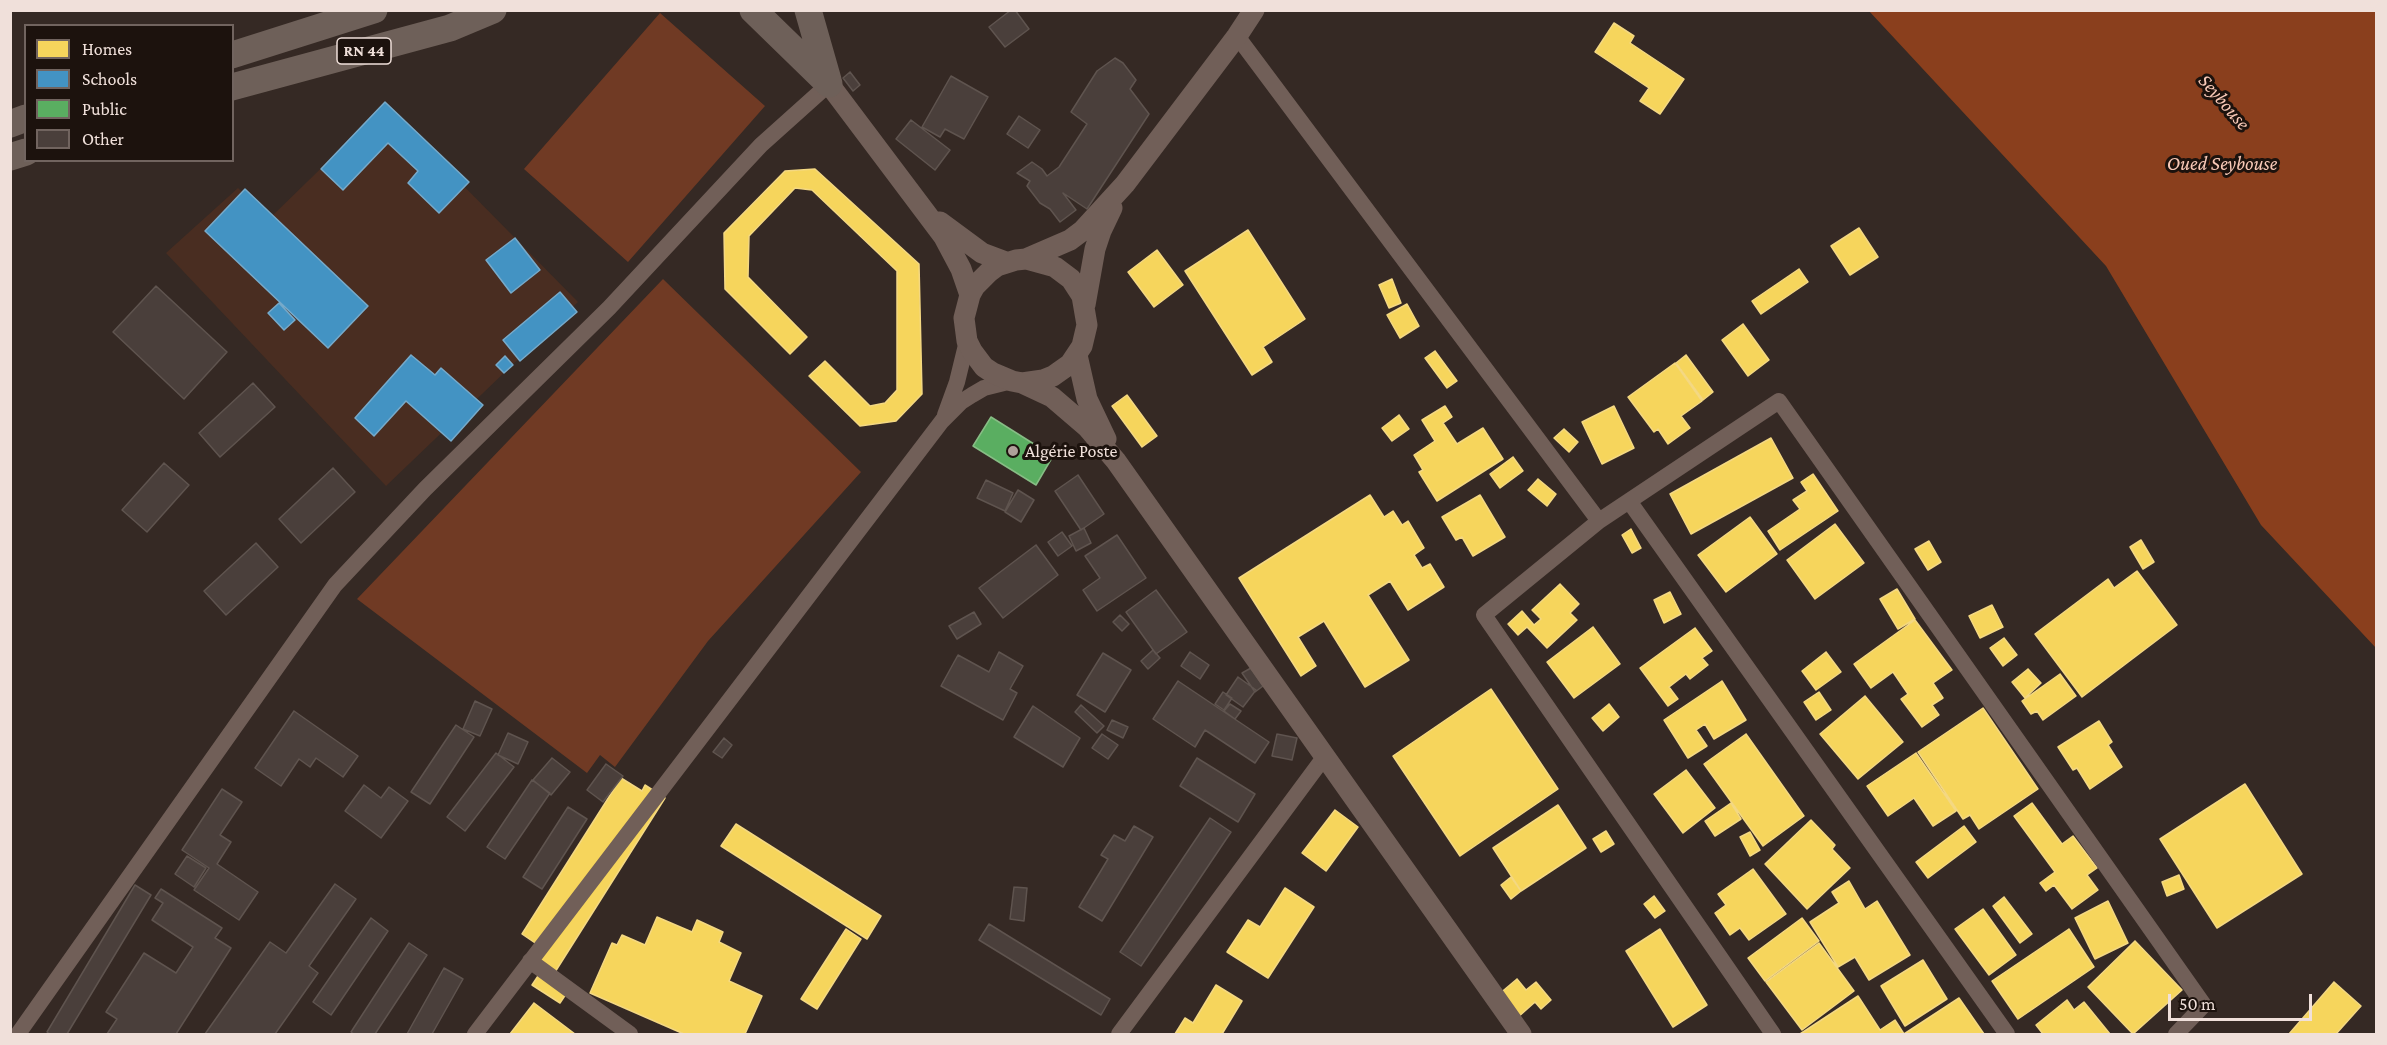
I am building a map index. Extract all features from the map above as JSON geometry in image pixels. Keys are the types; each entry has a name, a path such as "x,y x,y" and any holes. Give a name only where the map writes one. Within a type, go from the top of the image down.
{"highway":[{"name":"RN 44","path":"234,54 374,10"},
{"name":"RN 44","path":"234,86 450,28 493,10"},
{"path":"450,28 512,10"},
{"path":"753,10 829,84"},
{"path":"808,10 829,84"}],"street":[{"path":"1254,10 1237,36 1125,184 1082,231 1070,240 988,272 975,286 970,295 964,318 967,341 984,367 993,373 1053,397 1087,427 1116,461 1521,1035"},
{"path":"1237,36 1599,521"},
{"path":"18,1035 335,585 425,489 609,308 761,145 829,84 924,208 952,252 970,295"},
{"path":"474,1035 942,421 961,402 984,388 1017,382 1033,382 1053,376 1077,356 1087,325 1085,305 1098,240 1125,184"},
{"path":"924,208 966,243 982,253 1016,261 1046,262 1063,272 1077,287 1085,305"},
{"path":"942,421 957,382 967,341"},
{"path":"1077,356 1087,399 1116,461"},
{"path":"1773,1035 1484,615 1599,521 1779,401 2204,1005 2176,1035"},
{"path":"1629,501 2007,1035"},
{"path":"1119,1035 1324,756"},
{"path":"530,961 630,1035"}],"shaded area":[{"path":"660,13 765,106 628,262 524,169"},
{"path":"385,106 578,302 386,486 166,253 238,188 270,218"},
{"path":"663,279 861,472 708,641 615,767 600,755 587,773 357,599"}],"water":[{"name":"Oued Seybouse","path":"1869,11 2376,11 2376,648 2261,525 2106,266"}],"building: Homes":[{"path":"1614,23 1634,36 1630,43 1684,79 1660,114 1640,101 1649,88 1595,52"},
{"path":"815,169 919,264 922,394 896,421 860,426 809,376 825,361 870,406 885,403 897,390 897,271 812,190 795,188 749,236 748,277 807,337 790,354 725,289 724,233 785,171"},
{"path":"1859,228 1878,257 1850,275 1831,246"},
{"path":"1248,230 1305,319 1263,347 1272,362 1252,375 1185,271"},
{"path":"1157,250 1183,285 1154,307 1128,272"},
{"path":"1799,269 1808,282 1761,314 1752,301"},
{"path":"1392,279 1401,303 1389,308 1379,285"},
{"path":"1407,304 1419,326 1400,338 1387,315"},
{"path":"1743,324 1769,360 1748,376 1722,340"},
{"path":"1435,351 1457,381 1447,388 1425,358"},
{"path":"1686,355 1713,392 1703,400 1676,363"},
{"path":"1675,363 1702,401 1681,416 1690,428 1668,444 1658,429 1654,432 1628,397"},
{"path":"1127,395 1157,436 1142,447 1112,406"},
{"path":"1445,406 1452,417 1443,423 1457,444 1483,428 1503,459 1437,501 1419,472 1423,470 1414,455 1435,441 1422,420"},
{"path":"1614,406 1634,448 1602,464 1582,422"},
{"path":"1399,415 1409,429 1392,441 1382,428"},
{"path":"1564,429 1578,442 1569,452 1554,438"},
{"path":"1771,438 1793,478 1691,534 1670,494"},
{"path":"1513,457 1523,471 1500,488 1490,474"},
{"path":"1813,474 1838,511 1780,550 1768,531 1800,509 1793,500 1807,491 1801,482"},
{"path":"1538,479 1556,494 1547,506 1528,490"},
{"path":"1370,495 1384,517 1393,511 1402,525 1408,521 1424,548 1414,555 1422,568 1430,564 1444,587 1408,610 1390,581 1368,595 1409,660 1365,687 1324,621 1298,637 1316,666 1301,676 1239,578"},
{"path":"1480,495 1505,537 1473,556 1462,537 1456,540 1442,517"},
{"path":"1750,517 1777,554 1726,592 1698,555"},
{"path":"1835,524 1864,563 1815,599 1787,560"},
{"path":"1631,529 1641,548 1632,553 1622,535"},
{"path":"2141,540 2154,562 2143,569 2130,547"},
{"path":"1929,541 1941,562 1928,570 1915,549"},
{"path":"2137,571 2177,625 2082,697 2035,634 2108,579 2114,588"},
{"path":"1560,584 1579,604 1570,613 1577,620 1547,648 1527,627 1518,635 1508,624 1522,611 1534,625 1541,619 1532,610"},
{"path":"1897,589 1915,619 1898,629 1880,599"},
{"path":"1670,592 1681,614 1664,623 1654,600"},
{"path":"1992,605 2003,627 1980,638 1969,616"},
{"path":"1915,620 1952,670 1933,683 1943,698 1932,705 1939,715 1922,727 1901,699 1908,694 1893,672 1871,688 1854,664"},
{"path":"1593,627 1620,664 1574,698 1547,662"},
{"path":"1695,628 1712,651 1702,658 1708,665 1690,679 1686,674 1669,687 1678,699 1668,706 1640,668"},
{"path":"2004,638 2017,655 2003,666 1990,648"},
{"path":"1826,652 1841,672 1816,690 1802,671"},
{"path":"2028,669 2041,683 2025,698 2012,682"},
{"path":"2060,674 2076,696 2043,720 2037,711 2031,714 2022,701"},
{"path":"1722,681 1746,720 1714,739 1705,724 1696,730 1707,746 1688,758 1664,720"},
{"path":"1491,689 1558,789 1460,856 1393,756"},
{"path":"1819,692 1831,710 1816,720 1804,702"},
{"path":"1865,696 1903,742 1858,779 1820,734"},
{"path":"1609,704 1619,717 1603,731 1592,718"},
{"path":"1983,708 2038,789 1979,829 1970,815 1963,819 1918,752"},
{"path":"2099,721 2112,742 2108,745 2122,767 2090,789 2077,768 2073,770 2058,747"},
{"path":"1746,734 1804,816 1763,846 1704,764"},
{"path":"1916,753 1956,811 1933,826 1914,798 1888,816 1867,786"},
{"path":"1686,770 1715,808 1683,833 1654,794"},
{"path":"621,778 642,791 645,785 665,798 550,980 568,991 560,1003 532,985 540,973 532,968 544,949 522,934"},
{"path":"2245,784 2302,874 2217,928 2160,839"},
{"path":"1731,803 1741,819 1715,836 1705,821"},
{"path":"2032,803 2062,844 2073,836 2097,868 2087,875 2098,890 2072,909 2054,885 2046,891 2040,883 2055,872 2014,816"},
{"path":"1558,805 1586,848 1521,891 1493,848"},
{"path":"1335,810 1358,827 1326,871 1302,853"},
{"path":"1811,820 1835,845 1832,849 1850,868 1807,909 1765,864"},
{"path":"736,824 881,916 867,939 721,846"},
{"path":"1964,826 1976,842 1928,878 1916,862"},
{"path":"1606,831 1614,844 1601,852 1593,839"},
{"path":"1750,832 1760,850 1750,856 1740,837"},
{"path":"1753,869 1786,914 1749,940 1740,928 1730,935 1715,913 1726,905 1718,894"},
{"path":"2179,875 2184,889 2167,896 2162,882"},
{"path":"1511,877 1521,891 1511,899 1501,885"},
{"path":"1849,881 1865,909 1877,901 1910,955 1869,980 1855,957 1838,967 1810,922 1839,903 1832,892"},
{"path":"1285,888 1314,907 1268,978 1227,952 1248,920 1260,927"},
{"path":"1654,896 1665,911 1655,918 1644,904"},
{"path":"2004,897 2032,934 2020,943 1993,906"},
{"path":"2108,901 2128,943 2095,959 2075,918"},
{"path":"1983,909 2016,955 1989,975 1955,929"},
{"path":"657,917 692,932 697,920 723,932 719,942 741,953 729,981 762,996 745,1034 684,1034 590,993 612,943 617,945 622,935 645,945"},
{"path":"1802,918 1819,941 1765,981 1748,958"},
{"path":"846,929 861,939 817,1009 801,999"},
{"path":"1660,929 1707,1005 1673,1027 1626,951"},
{"path":"2069,929 2094,967 2018,1019 1992,981"},
{"path":"2135,941 2182,990 2133,1034 2088,987"},
{"path":"1819,943 1854,991 1802,1030 1766,982"},
{"path":"1923,960 1947,999 1905,1026 1881,986"},
{"path":"1517,979 1526,990 1536,982 1551,1000 1541,1009 1535,1002 1517,1018 1498,995"},
{"path":"2334,982 2361,1006 2336,1034 2289,1034"},
{"path":"1216,985 1242,1001 1222,1034 1175,1034 1185,1018 1193,1023"},
{"path":"1858,996 1880,1030 1895,1020 1904,1034 1800,1034"},
{"path":"1959,998 1984,1034 1904,1034"},
{"path":"2067,1000 2074,1010 2084,1002 2110,1034 2043,1034 2036,1025"},
{"path":"534,1003 575,1034 510,1034"}],"building: Schools":[{"path":"385,102 469,182 439,213 408,183 418,171 388,143 343,190 321,169"},
{"path":"245,189 368,306 328,348 205,231"},
{"path":"515,238 540,270 511,293 486,260"},
{"path":"560,292 577,312 520,361 503,340"},
{"path":"279,303 295,320 284,330 268,313"},
{"path":"411,355 435,375 441,368 483,405 451,441 406,401 374,436 355,418"},
{"path":"505,356 513,365 504,373 496,365"}],"building: Public":[{"name":"Algérie Poste","path":"991,417 1053,456 1036,485 973,446"}],"building: Other":[{"path":"1011,10 1015,10 1029,29 1005,47 989,27"},
{"path":"1115,58 1123,63 1136,80 1130,89 1149,114 1087,209 1063,193 1076,210 1060,222 1050,209 1040,203 1027,186 1030,181 1017,173 1032,162 1047,176 1059,167 1087,124 1071,112 1097,71"},
{"path":"850,72 860,85 853,91 843,78"},
{"path":"951,76 988,97 964,139 945,129 940,137 922,127"},
{"path":"1019,116 1040,130 1028,148 1007,134"},
{"path":"911,120 950,150 935,170 896,139"},
{"path":"156,286 227,352 184,399 113,332"},
{"path":"253,383 275,407 220,457 199,433"},
{"path":"164,463 189,485 147,532 122,510"},
{"path":"333,468 355,492 301,543 279,519"},
{"path":"1078,475 1104,514 1081,530 1055,491"},
{"path":"986,480 1013,493 1005,511 977,498"},
{"path":"1018,490 1034,500 1021,522 1005,512"},
{"path":"1084,528 1091,543 1076,551 1069,536"},
{"path":"1062,532 1072,546 1058,556 1048,542"},
{"path":"1117,535 1146,578 1097,611 1083,590 1100,578 1085,556"},
{"path":"256,543 278,567 226,615 204,591"},
{"path":"1036,545 1058,575 1003,618 979,588"},
{"path":"1156,590 1187,632 1156,654 1126,612"},
{"path":"974,612 981,624 957,639 949,626"},
{"path":"1120,615 1129,624 1122,631 1113,622"},
{"path":"1153,650 1160,658 1148,669 1141,661"},
{"path":"999,652 1023,666 1010,689 1017,693 1003,720 941,686 958,655 989,672"},
{"path":"1190,652 1209,665 1200,679 1181,666"},
{"path":"1103,653 1131,670 1105,712 1077,695"},
{"path":"1251,668 1263,686 1255,692 1242,673"},
{"path":"1238,677 1256,690 1243,707 1226,695"},
{"path":"1178,681 1269,742 1255,763 1205,730 1195,747 1153,719"},
{"path":"1223,692 1232,698 1224,710 1215,704"},
{"path":"475,701 492,709 480,736 463,729"},
{"path":"1230,704 1241,711 1235,719 1224,711"},
{"path":"1081,705 1104,726 1097,733 1075,712"},
{"path":"1033,706 1080,738 1063,767 1014,737"},
{"path":"294,711 358,756 343,777 316,758 310,767 299,759 281,786 255,768"},
{"path":"1112,720 1128,727 1123,738 1107,730"},
{"path":"456,725 474,737 430,804 411,792"},
{"path":"508,733 528,742 518,764 498,755"},
{"path":"1102,734 1118,745 1108,759 1092,748"},
{"path":"1277,734 1297,738 1292,760 1272,756"},
{"path":"724,738 732,745 722,758 713,752"},
{"path":"496,753 514,767 465,831 447,817"},
{"path":"552,758 570,772 551,795 533,780"},
{"path":"1197,758 1255,794 1238,822 1180,786"},
{"path":"606,764 623,776 603,802 587,790"},
{"path":"532,780 550,793 505,859 487,847"},
{"path":"364,785 381,798 389,787 408,801 381,838 345,811"},
{"path":"222,789 242,802 220,835 231,842 217,864 258,892 239,920 194,890 209,868 182,850"},
{"path":"568,807 587,819 542,889 523,877"},
{"path":"1210,818 1231,832 1141,966 1120,952"},
{"path":"1134,826 1153,837 1102,921 1079,907 1108,859 1101,855 1114,835 1125,841"},
{"path":"187,856 206,868 194,887 175,874"},
{"path":"335,884 356,899 309,966 318,973 275,1034 205,1034 270,942 286,953"},
{"path":"135,885 151,895 67,1034 50,1034 47,1032"},
{"path":"1014,887 1027,888 1024,921 1010,919"},
{"path":"161,889 222,928 215,938 231,948 176,1034 107,1034 117,1019 106,1012 144,953 176,973 193,947 152,920 163,903 155,898"},
{"path":"371,918 388,931 331,1015 313,1002"},
{"path":"989,924 1110,999 1101,1015 979,940"},
{"path":"409,943 427,955 375,1034 354,1034 351,1032"},
{"path":"444,968 463,979 432,1034 407,1034"}],"place":[{"name":"Algérie Poste","path":"1013,451"}],"water label":[{"name":"Seybouse","path":"2224,102"}]}
